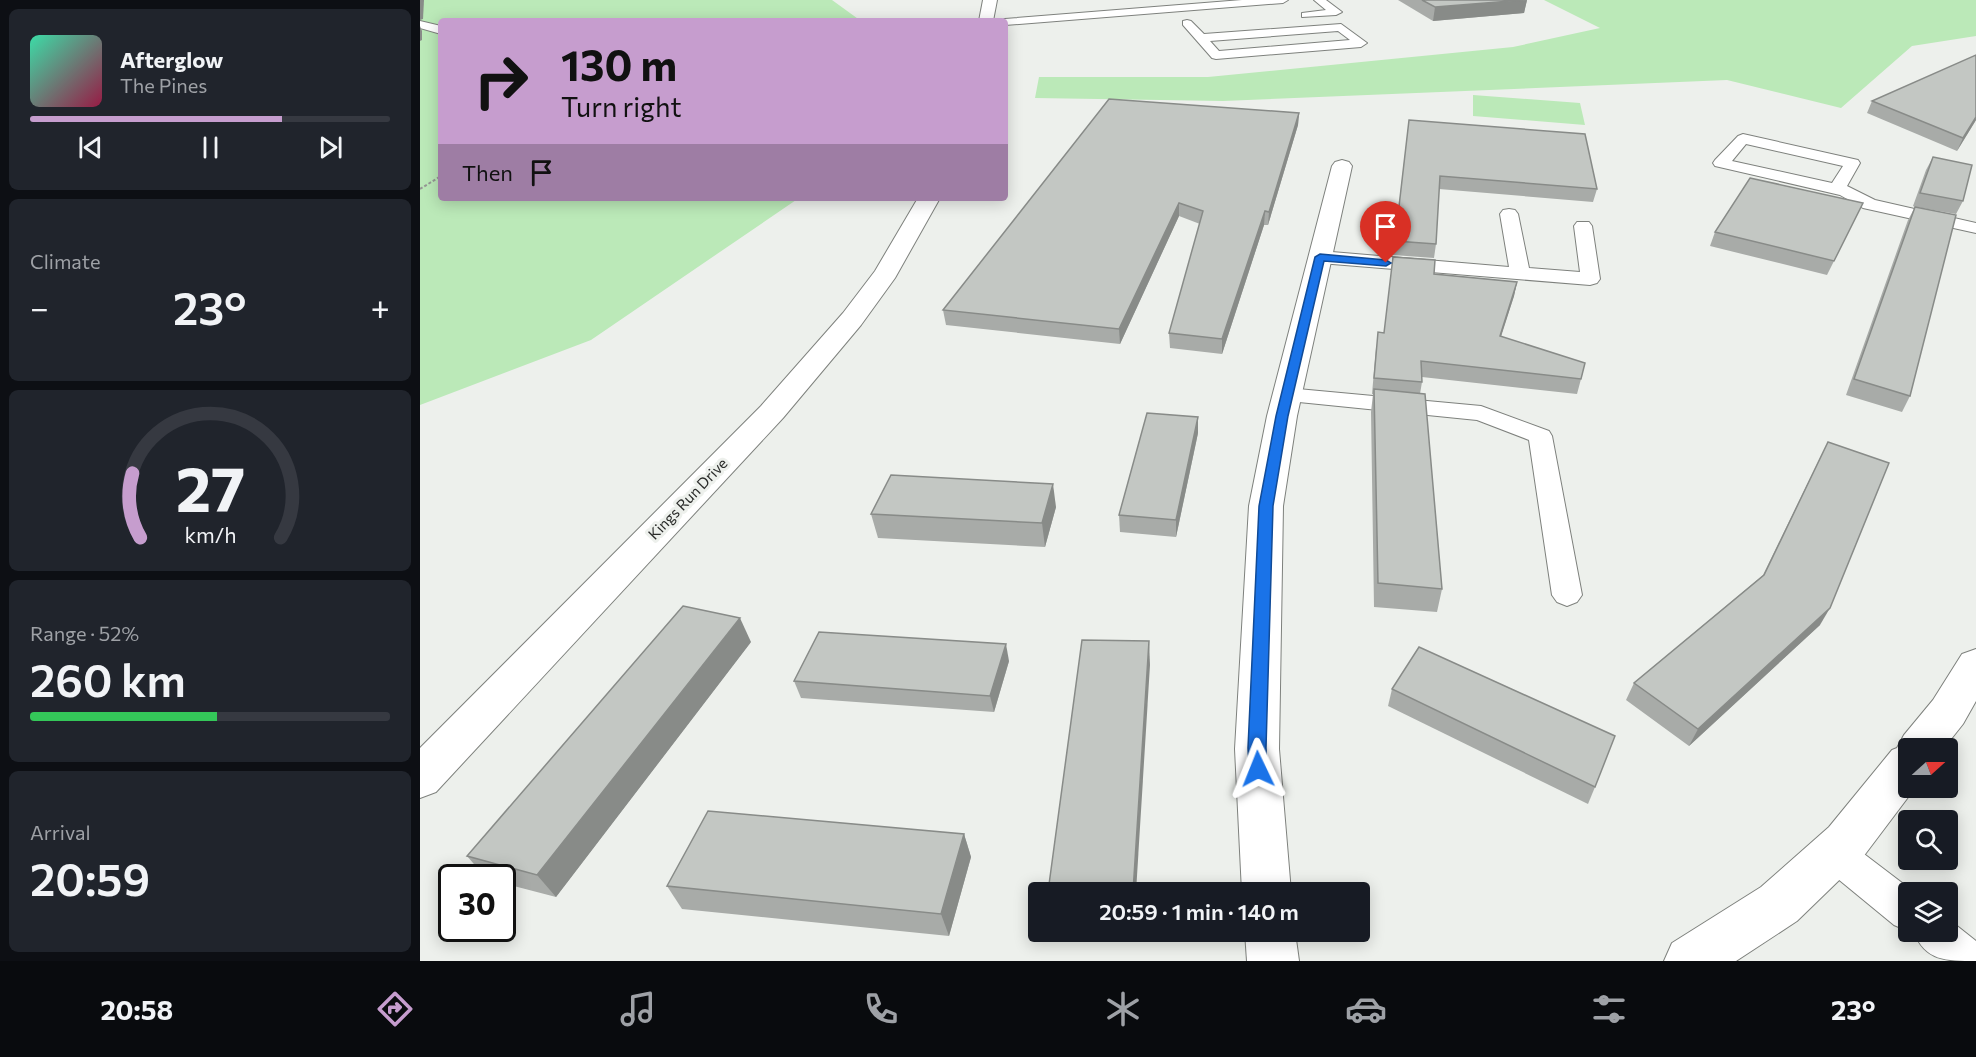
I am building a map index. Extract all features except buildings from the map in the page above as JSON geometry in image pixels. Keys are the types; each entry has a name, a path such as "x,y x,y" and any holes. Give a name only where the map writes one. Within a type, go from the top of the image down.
{"street":[{"path":"987,18 990,0"},
{"path":"1265,882 1257,748 1266,506 1287,395 1342,166"},
{"name":"Kings Run Drive","path":"420,778 772,412 852,319 886,273 926,201"},
{"path":"1927,738 1948,712 1976,664"},
{"path":"1690,961 1779,904 1846,842 1898,776"},
{"path":"1271,942 1273,961"}],"lane":[{"path":"1008,21 1283,0"},
{"path":"1290,16 1336,12 1319,0"},
{"path":"1175,9 1193,23 1200,38 1216,55 1361,43 1341,27 1200,38"},
{"path":"420,24 438,29"},
{"path":"1837,189 1852,163 1743,139 1720,163 1837,189 1869,204 1976,228"},
{"path":"1509,214 1520,273"},
{"path":"1320,257 1590,279 1583,226"},
{"path":"1287,395 1481,413 1540,436 1568,595"},
{"path":"1834,853 1898,904"},
{"path":"1946,942 1970,961"}],"path":[{"path":"420,189 438,178"}],"green space":[{"path":"420,0 832,0 857,18 438,18 438,201 795,201 591,340 420,405"},
{"path":"1544,0 1976,0 1976,36 1912,46 1841,108 1727,80 1223,101 1035,98 1039,77 1208,77 1513,47 1600,28"},
{"path":"1473,95 1580,103 1585,125 1473,116"}],"route":[{"path":"1258,769 1266,506 1282,416 1320,257 1386,263"}]}
